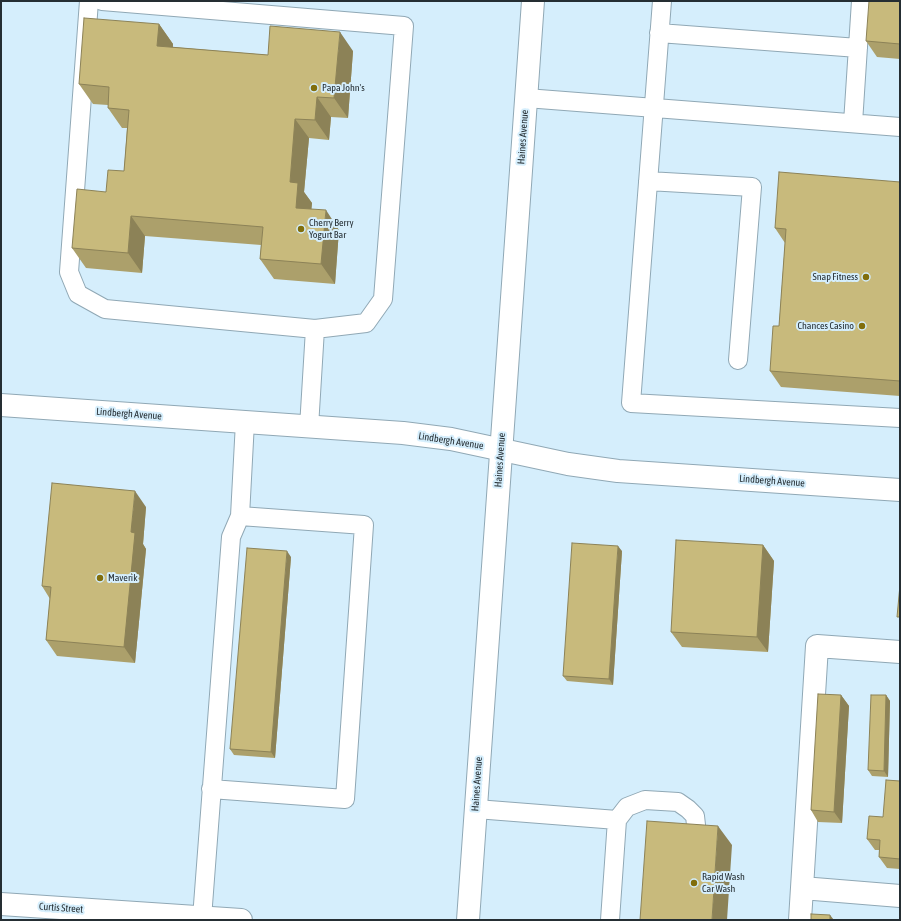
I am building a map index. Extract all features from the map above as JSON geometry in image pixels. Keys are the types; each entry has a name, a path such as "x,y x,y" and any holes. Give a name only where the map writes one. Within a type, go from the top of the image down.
{"street":[{"name":"Haines Avenue","path":"468,920 533,1"},
{"name":"Lindbergh Avenue","path":"1,405 403,433 450,440 568,464 618,470 900,490"},
{"path":"800,920 817,646 900,652"},
{"path":"802,888 900,896"},
{"name":"Curtis Street","path":"1,904 162,917 241,920"}],"lane":[{"path":"89,1 69,272 78,294 105,309 315,329 366,323 384,299 404,26 161,4 102,1"},
{"path":"662,1 631,404 900,418"},
{"path":"853,123 861,1"},
{"path":"659,32 858,48"},
{"path":"526,98 900,126"},
{"path":"648,181 752,186 738,360"},
{"path":"309,427 315,329"},
{"path":"202,918 231,537 240,516 246,422"},
{"path":"212,789 345,799 364,525 240,516"},
{"path":"610,920 617,820 627,807 645,800 678,802 695,816 698,843"},
{"path":"476,809 617,820"}],"building":[{"path":"869,1 900,1 900,44 866,41"},
{"path":"84,18 159,24 157,46 268,55 270,26 340,32 334,98 317,97 315,120 295,119 290,182 298,183 296,208 326,210 321,264 260,259 263,227 131,216 128,253 72,248 77,189 106,192 108,170 124,171 129,110 108,108 109,87 79,84"},
{"path":"779,172 900,182 900,381 770,371 773,326 779,326 786,229 775,228"},
{"path":"52,483 135,491 131,532 135,533 124,647 46,640 51,587 42,586"},
{"path":"676,540 763,545 757,637 671,632"},
{"path":"572,543 618,546 609,679 563,676"},
{"path":"247,548 287,551 271,752 230,749"},
{"path":"900,585 900,617 897,617"},
{"path":"818,694 841,695 834,812 811,810"},
{"path":"871,695 886,695 884,771 868,770"},
{"path":"886,780 900,781 900,859 879,857 880,840 867,839 869,816 883,817"},
{"name":"Rapid Wash Car Wash","path":"647,821 718,826 712,920 640,920"},
{"path":"811,914 830,915 830,920 811,920"}],"place":[{"name":"Papa John's","path":"314,88"},
{"name":"Cherry Berry Yogurt Bar","path":"301,229"},
{"name":"Snap Fitness","path":"866,277"},
{"name":"Chances Casino","path":"862,326"},
{"name":"Maverik","path":"100,578"},
{"name":"Rapid Wash Car Wash","path":"694,883"}]}
